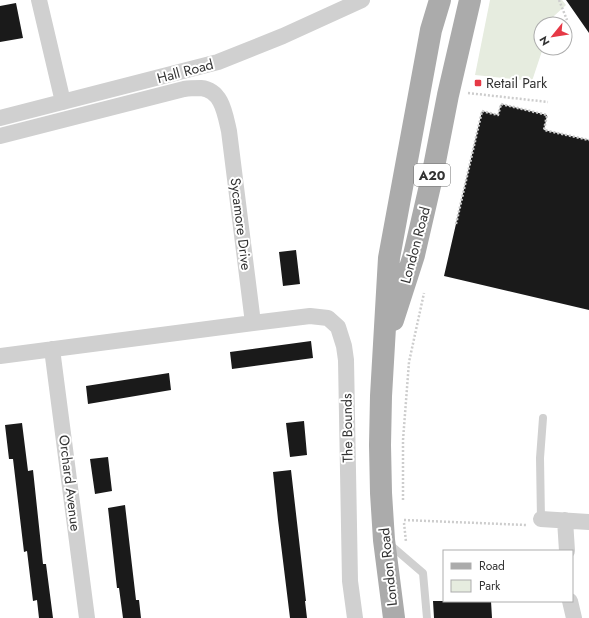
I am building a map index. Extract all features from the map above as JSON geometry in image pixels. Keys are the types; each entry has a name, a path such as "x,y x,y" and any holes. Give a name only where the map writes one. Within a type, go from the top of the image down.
{"main road":[{"name":"London Road","path":"394,618 384,540 380,446 381,396 389,258 431,30 440,0"},
{"name":"London Road","path":"384,348 414,255 470,0"}],"street":[{"path":"39,0 64,102"},
{"name":"Hall Road","path":"0,118 218,62 283,36 362,0"},
{"name":"Sycamore Drive","path":"0,136 184,89 202,88 214,93 222,105 229,131 253,323"},
{"name":"The Bounds","path":"253,323 310,316 328,318 338,327 344,346 346,360 350,581 355,618"},
{"path":"0,356 253,323"},
{"name":"Orchard Avenue","path":"52,349 87,618"},
{"path":"541,519 589,522"},
{"path":"565,520 567,550"},
{"path":"570,602 574,618"}],"lane":[{"path":"541,519 540,458 543,418"},
{"path":"384,540 423,573 427,618"}],"path":[{"path":"559,0 566,16"},
{"path":"466,100 468,93 548,102"},
{"path":"456,224 482,111 498,115 501,104 547,115 544,130 589,140"},
{"path":"403,504 403,440 409,362 424,293"},
{"path":"404,515 408,560"},
{"path":"404,520 531,525 541,519"}],"green space":[{"path":"490,0 562,0 566,5 554,16 533,16 533,56 540,56 532,81 475,75"}],"building":[{"path":"566,0 589,0 589,33"},
{"path":"16,3 23,38 0,42 0,6"},
{"path":"501,104 547,115 544,130 589,140 589,310 444,276 482,111 498,115"},
{"path":"296,250 300,284 283,286 279,252"},
{"path":"311,341 313,358 232,369 230,352"},
{"path":"169,373 171,390 88,404 86,386"},
{"path":"304,421 307,455 290,457 286,423"},
{"path":"22,423 28,471 33,470 43,564 46,564 53,618 39,618 37,600 33,601 27,551 24,552 13,459 9,459 5,425"},
{"path":"108,457 112,491 95,494 90,459"},
{"path":"291,470 307,618 290,618 278,520 273,472"},
{"path":"125,505 136,600 139,600 141,618 123,618 119,588 117,588 108,508"},
{"path":"433,601 491,602 492,618 434,618"}],"place":[{"name":"Retail Park","path":"478,83"}]}
